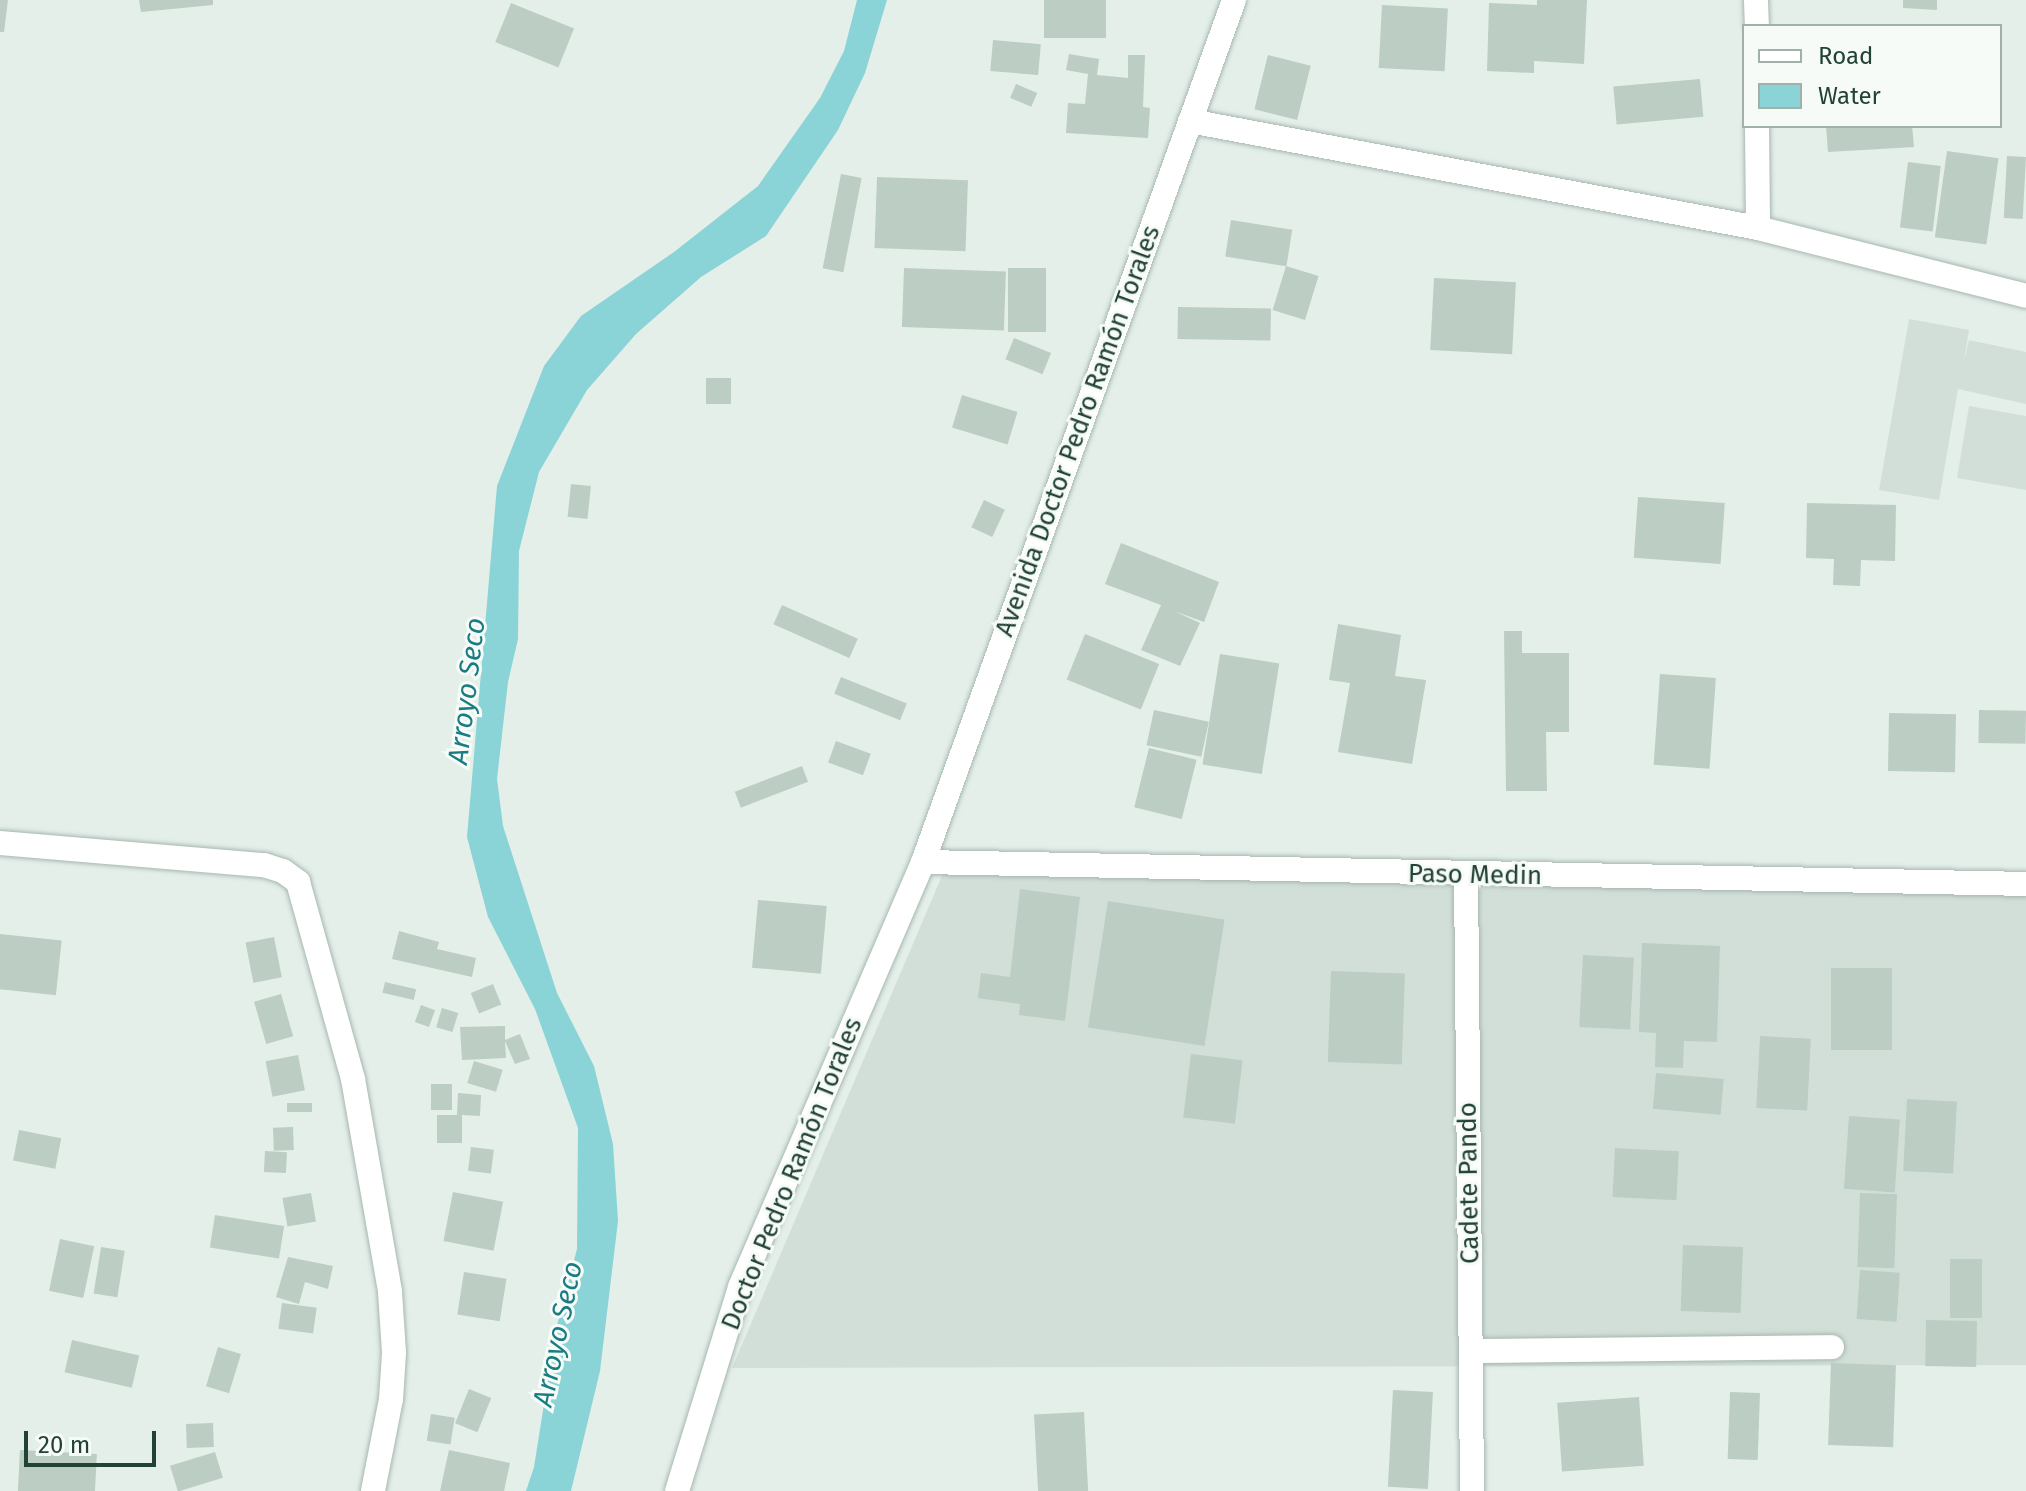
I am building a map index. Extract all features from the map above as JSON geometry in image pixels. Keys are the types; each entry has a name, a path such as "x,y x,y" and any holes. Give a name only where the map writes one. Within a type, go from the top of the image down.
{"street":[{"name":"Avenida Doctor Pedro Ramón Torales","path":"923,862 1234,0"},
{"path":"1756,0 1757,24"},
{"path":"1190,121 1758,228 2026,296"},
{"path":"1757,128 1758,228"},
{"path":"0,843 264,865 283,871 298,882 353,1079 390,1292 394,1353 391,1399 373,1491"},
{"name":"Paso Medin","path":"923,862 2026,884"},
{"name":"Doctor Pedro Ramón Torales","path":"677,1491 740,1287 923,862"},
{"name":"Cadete Pando","path":"1466,875 1472,1491"},
{"path":"1471,1351 1832,1347"}],"shaded area":[{"path":"1909,319 1969,330 1964,361 1969,340 2026,352 2026,404 1958,389 1939,500 1879,490"},
{"path":"1969,406 2026,416 2026,490 1957,478"},
{"path":"947,864 2026,877 2026,1365 732,1368"}],"water":[{"name":"Arroyo Seco","path":"857,0 887,0 865,73 838,130 766,236 701,277 636,334 587,390 539,472 519,551 518,639 508,682 497,779 503,826 557,993 594,1066 613,1144 618,1221 600,1371 571,1491 526,1491 534,1467 556,1329 577,1249 578,1128 535,1009 488,917 467,837 497,486 544,366 581,316 674,252 758,186 820,98 844,51"}],"building":[{"path":"0,0 8,0 4,32 0,32"},
{"path":"139,0 213,0 213,5 141,12"},
{"path":"1044,0 1106,0 1106,38 1044,38"},
{"path":"1537,0 1587,0 1584,64 1534,61 1534,73 1487,71 1489,3 1537,5"},
{"path":"1903,0 1937,0 1937,10 1903,8"},
{"path":"511,3 574,28 558,67 495,42"},
{"path":"1382,5 1448,8 1445,71 1379,68"},
{"path":"993,40 1041,44 1038,75 990,71"},
{"path":"1069,54 1099,59 1097,75 1128,78 1128,55 1145,55 1143,107 1150,108 1148,138 1066,133 1068,103 1085,104 1088,74 1066,70"},
{"path":"1268,55 1311,66 1297,120 1254,109"},
{"path":"1700,79 1703,117 1617,124 1613,87"},
{"path":"1016,84 1037,93 1031,107 1010,98"},
{"path":"1826,128 1912,128 1914,147 1828,152"},
{"path":"1947,151 1998,158 1986,244 1935,237"},
{"path":"2007,156 2026,157 2023,219 2004,218"},
{"path":"1908,162 1941,166 1933,232 1900,228"},
{"path":"841,174 862,178 843,272 823,268"},
{"path":"877,177 968,180 965,251 875,248"},
{"path":"1231,220 1292,230 1286,266 1225,257"},
{"path":"1286,266 1319,276 1305,320 1273,310"},
{"path":"904,268 1006,272 1004,331 902,327"},
{"path":"1008,268 1046,268 1046,332 1008,332"},
{"path":"1434,278 1516,282 1512,354 1430,350"},
{"path":"1178,307 1271,309 1270,341 1177,339"},
{"path":"1014,338 1051,353 1042,374 1005,359"},
{"path":"706,378 731,378 731,404 706,404"},
{"path":"962,395 1017,412 1008,444 952,428"},
{"path":"571,484 591,486 587,519 568,517"},
{"path":"1638,497 1725,503 1721,564 1634,558"},
{"path":"984,500 1005,510 992,537 971,527"},
{"path":"1807,503 1896,505 1895,561 1861,560 1860,586 1833,585 1834,559 1806,558"},
{"path":"1121,543 1219,582 1204,622 1174,611 1200,623 1180,666 1141,650 1161,605 1105,584"},
{"path":"782,605 858,639 849,658 773,624"},
{"path":"1338,624 1401,635 1395,676 1426,680 1412,764 1338,752 1350,683 1329,680"},
{"path":"1504,631 1522,631 1522,653 1569,653 1569,732 1546,732 1547,791 1506,791"},
{"path":"1085,634 1159,664 1141,709 1067,679"},
{"path":"1220,654 1279,663 1262,774 1202,765"},
{"path":"1660,674 1716,678 1710,769 1654,765"},
{"path":"841,677 907,704 900,720 834,694"},
{"path":"1154,710 1209,722 1201,757 1147,745"},
{"path":"1979,710 2026,711 2025,744 1978,743"},
{"path":"1889,713 1956,714 1955,772 1888,771"},
{"path":"836,741 871,754 863,775 828,763"},
{"path":"1149,748 1197,760 1182,819 1134,807"},
{"path":"802,766 808,782 741,808 735,792"},
{"path":"1020,889 1080,897 1065,1021 1019,1015 1020,1004 978,998 981,973 1010,977"},
{"path":"758,900 827,906 821,974 752,968"},
{"path":"1108,901 1225,919 1205,1046 1088,1027"},
{"path":"399,931 439,942 437,949 476,958 472,977 392,959"},
{"path":"0,934 62,940 56,995 0,989"},
{"path":"274,937 282,977 253,983 246,943"},
{"path":"1642,943 1720,946 1717,1042 1684,1041 1683,1068 1655,1067 1656,1033 1639,1032"},
{"path":"1583,955 1634,958 1630,1030 1579,1027"},
{"path":"1831,968 1892,968 1892,1050 1831,1050"},
{"path":"1331,971 1405,974 1402,1065 1328,1062"},
{"path":"385,982 416,989 414,1000 383,993"},
{"path":"493,984 501,1004 479,1013 471,993"},
{"path":"281,994 293,1036 266,1044 254,1002"},
{"path":"421,1005 435,1010 429,1027 415,1022"},
{"path":"442,1008 458,1013 452,1032 436,1027"},
{"path":"505,1026 505,1040 520,1034 530,1059 515,1064 505,1041 506,1058 462,1060 460,1027"},
{"path":"1760,1036 1811,1039 1807,1111 1756,1108"},
{"path":"1191,1054 1243,1060 1235,1124 1183,1118"},
{"path":"298,1055 305,1090 272,1097 266,1061"},
{"path":"474,1061 503,1070 496,1092 467,1083"},
{"path":"1656,1073 1724,1079 1721,1115 1653,1109"},
{"path":"431,1084 452,1084 452,1110 431,1110"},
{"path":"458,1093 481,1095 480,1116 462,1115 462,1143 437,1143 437,1115 457,1115"},
{"path":"1907,1099 1957,1102 1953,1174 1903,1171"},
{"path":"287,1103 312,1103 312,1112 287,1112"},
{"path":"1849,1116 1900,1120 1895,1192 1844,1189"},
{"path":"293,1127 294,1150 274,1151 273,1128"},
{"path":"19,1130 61,1138 55,1169 13,1160"},
{"path":"471,1147 494,1150 491,1174 468,1171"},
{"path":"1615,1148 1679,1151 1676,1200 1612,1197"},
{"path":"265,1151 287,1152 286,1173 264,1172"},
{"path":"453,1192 503,1202 494,1251 443,1241"},
{"path":"311,1193 316,1222 287,1227 282,1198"},
{"path":"1860,1193 1897,1194 1894,1268 1857,1267"},
{"path":"215,1215 284,1226 279,1259 210,1248"},
{"path":"60,1239 94,1246 83,1298 49,1291"},
{"path":"1683,1245 1743,1247 1741,1313 1681,1311"},
{"path":"101,1247 125,1251 117,1297 94,1293"},
{"path":"288,1257 333,1266 328,1289 305,1282 299,1304 276,1297"},
{"path":"1950,1259 1982,1259 1982,1318 1950,1318"},
{"path":"1860,1270 1900,1273 1896,1322 1857,1319"},
{"path":"464,1272 506,1279 500,1321 457,1314"},
{"path":"282,1303 317,1308 313,1334 278,1329"},
{"path":"1926,1320 1977,1321 1976,1367 1925,1366"},
{"path":"72,1340 139,1356 132,1388 65,1372"},
{"path":"218,1347 241,1354 229,1393 206,1386"},
{"path":"1831,1363 1896,1365 1893,1447 1828,1445"},
{"path":"469,1389 491,1398 477,1432 455,1423"},
{"path":"1393,1390 1433,1392 1428,1489 1388,1487"},
{"path":"1730,1392 1760,1393 1758,1460 1728,1459"},
{"path":"1639,1397 1644,1466 1562,1472 1557,1403"},
{"path":"1084,1412 1088,1491 1038,1491 1034,1415"},
{"path":"431,1414 455,1418 450,1444 427,1441"},
{"path":"213,1423 214,1447 187,1448 186,1424"},
{"path":"20,1450 97,1454 95,1491 18,1491"},
{"path":"449,1450 510,1463 504,1491 440,1491"},
{"path":"215,1452 223,1478 178,1491 170,1466"}]}
